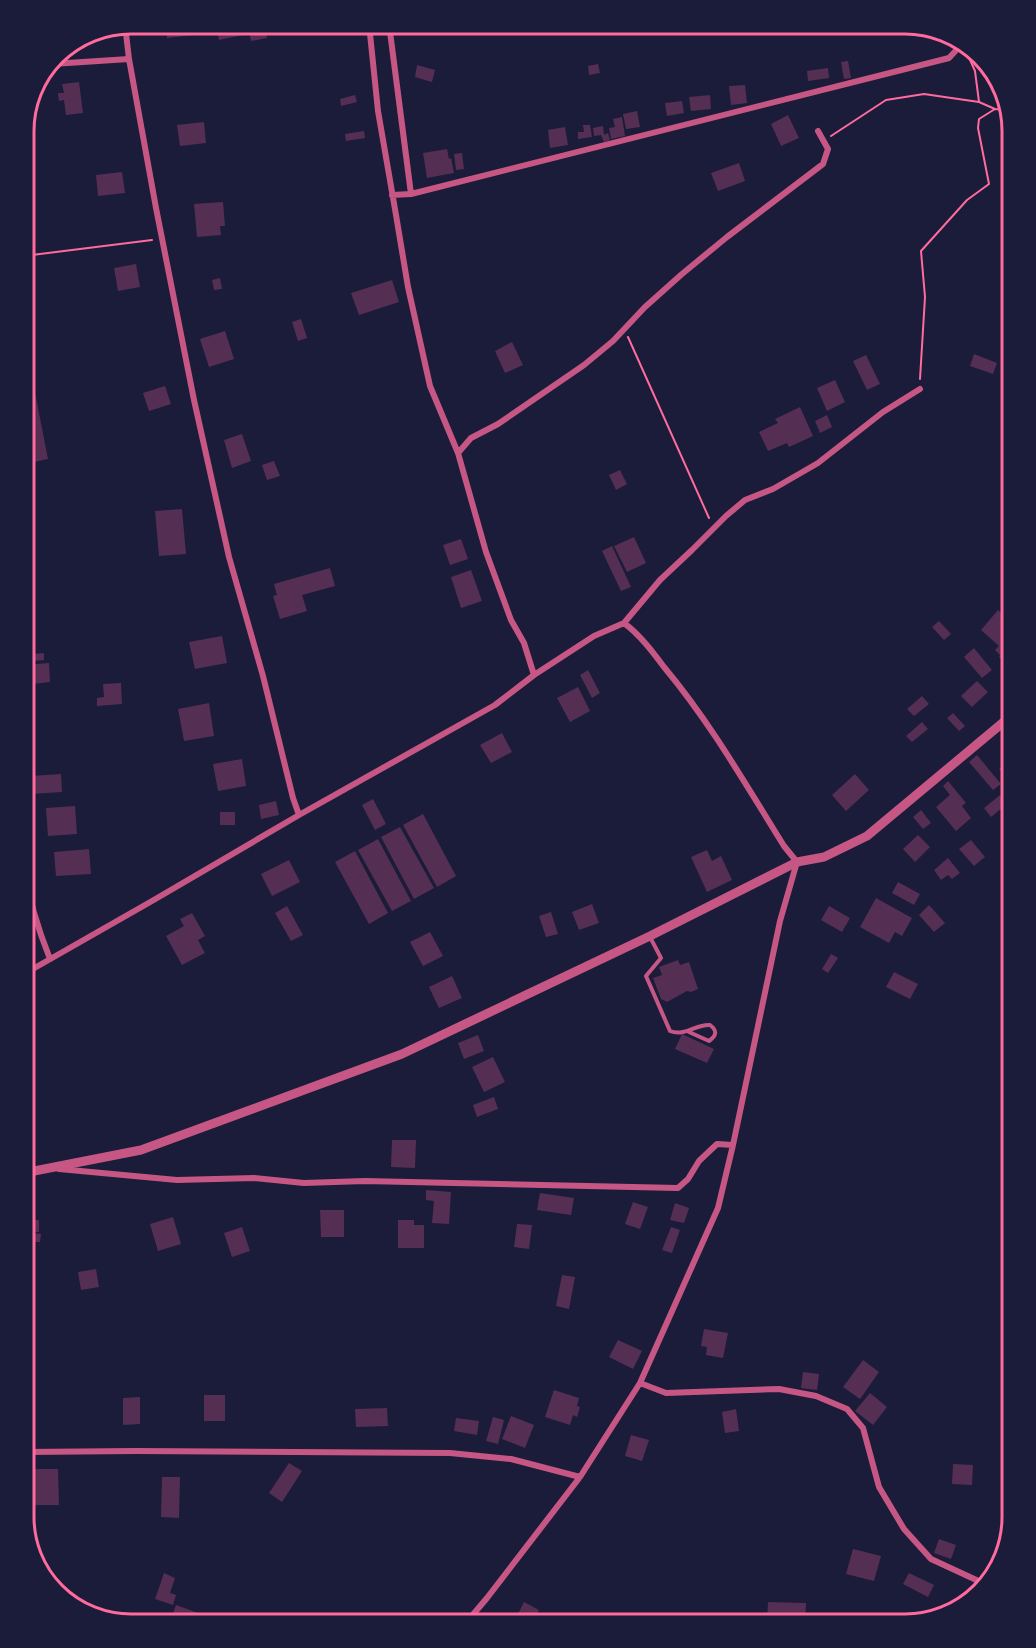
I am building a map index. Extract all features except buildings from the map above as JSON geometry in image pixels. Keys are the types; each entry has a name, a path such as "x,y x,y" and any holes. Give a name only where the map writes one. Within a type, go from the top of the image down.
{"street":[{"path":"126,34 162,238 194,400 229,556 299,815"},
{"path":"370,34 378,111 392,195 408,287 430,386 458,453 486,552 511,620 524,643 534,675"},
{"path":"389,34 411,195"},
{"path":"392,195 411,195 931,63 949,58 956,49"},
{"path":"62,63 129,58"},
{"path":"458,453 471,438 498,424 584,365 613,341 645,307 682,274 823,164 828,149 818,131"},
{"path":"34,968 495,705 534,675 594,636 624,623 660,580 745,500 773,489 818,463 884,412 920,389"},
{"path":"624,623 635,632 678,684 705,721 784,846 797,862"},
{"path":"34,1171 141,1150 402,1054 650,936 797,862 824,857 867,836 1002,723"},
{"path":"474,1613 580,1477 639,1383 718,1208 780,921 797,862"},
{"path":"34,918 50,959"},
{"path":"55,1168 177,1180 254,1178 304,1183 365,1181 678,1188 688,1179 699,1161 717,1144 733,1145"},
{"path":"639,1383 666,1393 779,1389 816,1396 847,1409 863,1428 879,1487 904,1529 931,1559 978,1581"},
{"path":"34,1452 450,1453 511,1459 580,1477"}],"lane":[{"path":"650,936 661,958 646,976 670,1031 689,1032 709,1041 715,1037 716,1032 715,1028 703,1024 689,1032"}],"path":[{"path":"970,60 975,70 979,102"},
{"path":"823,141 886,100 924,94 979,102 999,109"},
{"path":"920,389 925,297 921,251 967,200 989,184 978,128 979,119 995,109"},
{"path":"35,255 162,238"},
{"path":"625,329 714,528"}]}
